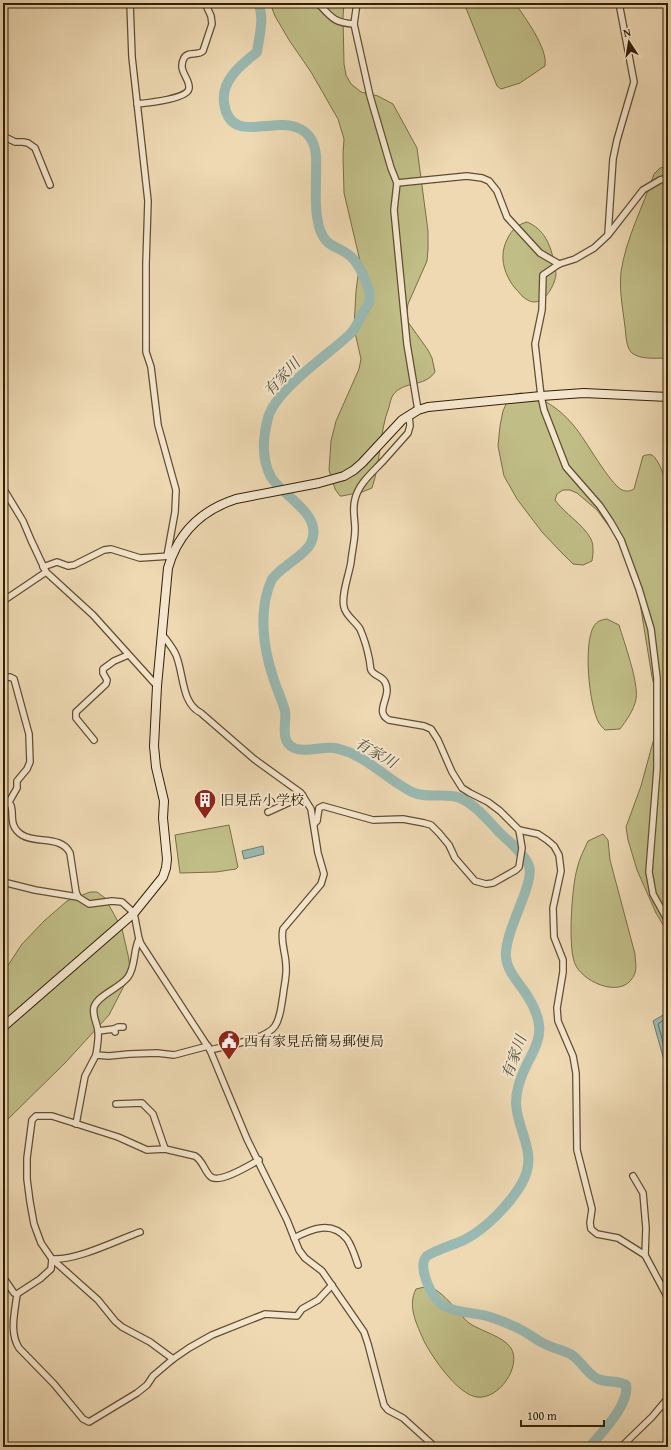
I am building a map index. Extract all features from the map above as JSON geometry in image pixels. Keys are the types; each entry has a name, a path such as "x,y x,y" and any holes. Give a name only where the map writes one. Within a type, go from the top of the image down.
{"street":[{"path":"3,1027 134,913 159,884 166,868 167,859 163,818 164,801 154,756 157,686 166,579 175,512 176,490 158,425 151,367 146,352 148,201 132,57 130,3"},
{"path":"137,104 168,100 186,93 189,90 190,87 183,72 182,65 186,55 200,53 203,51 212,24 212,16 205,3"},
{"path":"318,3 336,21 342,24 354,24"},
{"path":"357,3 354,24 374,110 391,168 397,183 394,210 407,344 418,410"},
{"path":"608,235 613,159 616,140 634,82 619,3"},
{"path":"3,136 15,142 28,143 35,148 50,185"},
{"path":"397,183 467,176 482,178 489,181 497,190 507,218 540,253 558,264"},
{"path":"668,178 660,180 643,190 608,235 594,248 574,259 558,264 544,275 542,310 535,344 544,410 566,467 600,506 621,540 639,589 651,629 657,678 657,769 649,872 653,894 668,921"},
{"path":"169,556 184,533 200,517 224,502 319,483 344,476 362,463 395,426 418,410 438,406 584,393 668,397"},
{"path":"410,415 408,433 368,475 355,499 353,508 355,530 345,592 345,611 359,628 366,646 371,671 382,677 386,683 387,694 382,707 383,715 389,720 424,726 431,729 438,740 452,772 462,788 488,802 500,811 519,830 538,834 547,840 554,846 559,855 561,870 553,908 554,937 563,960 563,972 557,1008 558,1021 573,1056 576,1073 577,1150 592,1209 590,1223 591,1229 597,1234 618,1238 645,1255 668,1298"},
{"path":"362,463 368,475"},
{"path":"3,488 24,521 45,569 93,615 157,686"},
{"path":"3,601 45,569 57,562 71,566 104,550 111,549 140,558 169,556"},
{"path":"96,1055 110,1056 156,1053 174,1055 235,1044 271,1031 280,1016 287,976 282,934 286,925 324,879 311,809 303,796 254,759 201,713 193,708 186,695 175,654 162,634"},
{"path":"94,740 76,718 76,712 106,684 107,680 103,673 103,669 114,661 128,655"},
{"path":"3,678 10,677 14,679 29,734 30,762 27,769 17,781 17,788 9,802"},
{"path":"268,812 303,796"},
{"path":"3,800 9,802 12,809 13,825 22,835 59,843 68,848 78,897"},
{"path":"314,824 317,820 319,808 323,806 373,820 403,819 430,825 440,833 449,844 455,858 475,881 493,884 519,867 522,853 519,830"},
{"path":"3,882 35,890 78,897 89,904 112,901 122,902 134,913 141,944 209,1048 247,1139 259,1160 287,1220 298,1250 305,1258 322,1271 332,1284 366,1338 384,1405 388,1410 403,1418 435,1447"},
{"path":"76,1124 85,1076 96,1055 98,1030 94,1019 95,1005 99,1000 120,986 128,977 133,967 135,949 139,939"},
{"path":"98,1030 114,1031 118,1027 123,1027"},
{"path":"116,1104 142,1103 153,1114 165,1149"},
{"path":"173,1359 150,1342 122,1327 115,1321 98,1300 52,1259 41,1243 34,1224 27,1179 27,1158 32,1120 36,1116 52,1116 118,1137 147,1150 165,1149 195,1156 202,1162 210,1177 214,1180 236,1172 259,1160"},
{"path":"633,1176 643,1194 646,1228 645,1255"},
{"path":"294,1238 308,1231 327,1227 335,1229 347,1239 358,1265"},
{"path":"52,1259 62,1259 84,1253 140,1232"},
{"path":"17,1294 40,1279 51,1269 52,1259"},
{"path":"3,1277 10,1290 17,1294"},
{"path":"17,1294 13,1329 15,1342 86,1421 92,1421 137,1393 147,1385 153,1376 189,1348 212,1335 265,1314 298,1316 302,1309 318,1300 332,1284"},
{"path":"621,1447 652,1417 668,1398"}],"shaded area":[{"path":"270,3 344,3 344,64 346,75 351,84 361,92 378,96 393,104 417,148 428,231 428,249 427,261 408,304 407,311 408,322 428,350 432,358 435,372 425,380 403,387 393,395 383,427 377,468 372,488 362,492 342,496 340,496 335,489 329,470 331,441 336,421 359,369 361,359 354,328 356,291 360,261 344,193 344,139 338,119 311,72 289,40 275,16"},
{"path":"464,3 515,3 530,25 539,42 545,59 545,66 520,83 501,89 497,86"},
{"path":"665,167 668,170 668,358 649,358 640,357 632,353 627,345 621,293 621,272 623,259 631,235 654,174 660,168"},
{"path":"527,222 538,229 546,238 553,256 556,272 555,280 550,291 542,300 537,302 532,302 522,296 510,281 503,264 503,251 509,236 516,227"},
{"path":"521,393 544,401 557,409 569,420 579,432 604,470 622,490 628,491 634,489 643,456 649,455 655,457 662,470 667,485 668,933 656,913 637,870 628,840 626,827 641,786 659,720 658,702 652,677 640,603 628,562 613,532 597,510 577,493 570,490 563,490 557,494 555,500 588,534 592,541 592,561 583,565 573,564 561,552 542,532 517,499 504,476 498,446 503,411 507,402 515,394"},
{"path":"607,619 619,625 635,683 636,699 634,707 620,729 605,730 595,715 592,703 588,660 591,634 594,626 599,621"},
{"path":"229,825 238,867 236,869 216,872 180,873 175,835"},
{"path":"603,834 608,840 610,860 635,954 636,964 635,973 630,981 623,986 615,987 596,983 581,973 573,958 572,947 572,903 578,865 588,841"},
{"path":"90,892 97,892 105,898 122,929 130,967 126,982 109,1015 65,1063 3,1124 3,973 22,944 44,921 67,901"},
{"path":"429,1286 446,1298 468,1322 503,1340 511,1348 514,1355 511,1372 500,1388 493,1393 477,1397 462,1390 446,1374 428,1348 416,1322 412,1302 416,1289"}],"water":[{"path":"263,846 264,854 244,859 242,851"},
{"path":"668,1012 668,1097 667,1071 653,1021"}],"waterway":[{"name":"有家川","path":"258,3 261,21 257,52 245,62 229,80 224,95 224,103 228,116 235,123 243,127 288,125 302,130 309,136 313,143 316,156 316,203 320,230 332,246 349,255 360,268 366,281 370,298 353,331 291,385 273,407 266,425 264,455 271,477 307,515 312,523 314,533 309,547 272,579 265,603 265,641 274,681 285,711 285,736 289,745 294,748 304,750 335,748 346,751 366,761 402,787 417,794 452,796 465,801 478,810 527,861 530,874 528,884 510,934 506,957 509,968 530,1000 538,1018 539,1025 538,1040 521,1078 516,1098 517,1114 528,1152 527,1172 517,1191 489,1223 464,1240 428,1255 424,1261 423,1267 428,1286 437,1300 447,1307 453,1310 487,1316 502,1321 525,1332 542,1343 572,1355 594,1377 605,1381 626,1385 624,1401 614,1418 590,1447"}],"place":[{"name":"旧見岳小学校","path":"205,820"},
{"name":"西有家見岳簡易郵便局","path":"229,1060"}]}
